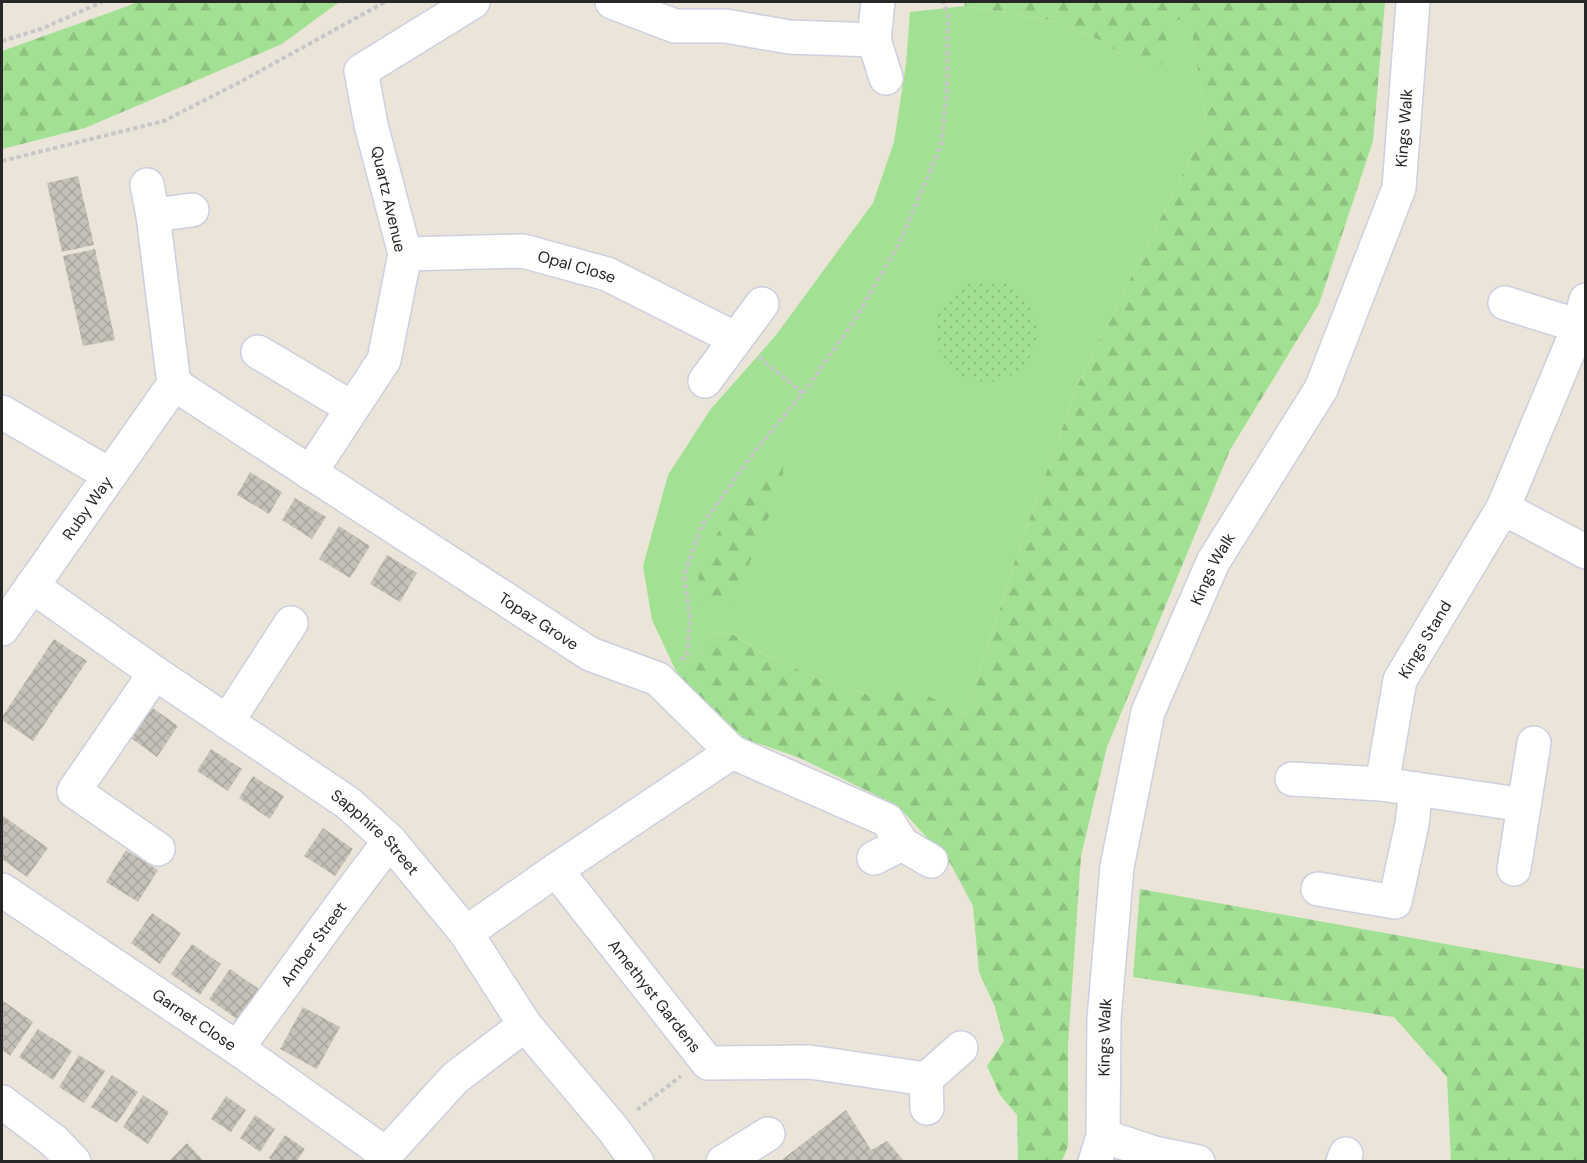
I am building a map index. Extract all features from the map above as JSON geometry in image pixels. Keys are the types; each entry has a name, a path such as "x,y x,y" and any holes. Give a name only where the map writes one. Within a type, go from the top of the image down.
{"street":[{"name":"Quartz Avenue","path":"310,473 384,360 405,254 371,125 361,71 473,2"},
{"path":"612,2 675,26 726,26 789,37 874,40"},
{"path":"878,2 874,40 886,78"},
{"name":"Kings Walk","path":"1099,1149 1104,1019 1117,867 1148,712 1213,562 1321,389 1399,188 1413,2"},
{"path":"174,384 150,200 192,210"},
{"name":"Opal Close","path":"405,254 523,251 607,273 736,339"},
{"name":"Kings Stand","path":"1382,784 1401,680 1503,508 1582,313 1505,303"},
{"path":"705,381 762,304"},
{"path":"258,352 352,408"},
{"name":"Topaz Grove","path":"174,384 590,654 658,680 732,753 887,820 888,851 931,861"},
{"name":"Ruby Way","path":"2,629 174,384"},
{"path":"2,412 110,475"},
{"path":"1503,508 1586,552"},
{"name":"Sapphire Street","path":"32,586 154,673 348,803 390,841 466,933 525,1024 637,1161"},
{"path":"227,722 291,623"},
{"path":"154,673 74,791 158,849"},
{"path":"1514,869 1534,743"},
{"path":"466,933 732,753"},
{"path":"1293,779 1382,784 1524,806"},
{"path":"1317,889 1395,902 1412,824 1416,789"},
{"name":"Amber Street","path":"237,1048 390,841"},
{"name":"Amethyst Gardens","path":"556,870 708,1063 810,1062 927,1094 961,1048"},
{"name":"Garnet Close","path":"2,890 237,1048 384,1158 456,1078 525,1024"},
{"path":"2,1102 54,1142 74,1161"},
{"path":"723,1161 768,1134"},
{"path":"1099,1149 1154,1153 1198,1161"}],"path":[{"path":"2,41 41,29 102,2"},
{"path":"2,161 164,121 386,2"},
{"path":"658,680 687,655 690,618 684,576 702,525 755,450 803,393 853,323 899,244 940,146 947,90 948,14 943,2"},
{"path":"736,339 803,393"},
{"path":"613,1129 704,1058"}],"green space":[{"path":"137,2 339,2 282,44 85,128 2,149 2,51"},
{"path":"964,2 1385,2 1373,141 1319,304 1230,450 1107,747 1081,856 1068,1045 1068,1146 1062,1161 1018,1161 1017,1115 1000,1095 987,1066 1004,1041 995,1007 979,972 973,906 950,863 898,806 800,758 745,739 705,707 676,671 698,653 709,632 734,635 766,655 826,682 869,695 912,688 966,715 1017,554 1078,384 1206,127 1190,17 1162,24 1170,53 1152,77 1102,41 1049,20 965,6"},
{"path":"965,6 1049,20 1102,41 1152,77 1162,24 1190,16 1206,127 1078,384 1017,554 966,715 917,691 869,695 826,682 766,655 734,635 709,632 698,653 676,671 652,620 643,566 668,475 710,410 776,335 873,203 894,142 906,64 910,12"},
{"path":"986,280 1005,284 1022,295 1033,312 1037,331 1033,350 1022,367 1005,378 986,382 967,378 950,367 939,350 935,331 939,312 950,295 967,284"},
{"path":"783,450 783,493 761,530 749,565 741,601 707,609 698,599 699,564 734,506"},
{"path":"1140,889 1585,969 1585,1161 1451,1161 1447,1077 1394,1017 1133,977"}],"building":[{"path":"78,176 94,245 62,252 47,183"},
{"path":"95,249 115,340 83,346 63,256"},
{"path":"250,472 282,492 269,514 237,495"},
{"path":"295,498 326,517 312,539 282,520"},
{"path":"339,526 370,546 350,578 319,559"},
{"path":"387,555 417,573 400,602 370,584"},
{"path":"54,639 87,661 33,741 2,720 2,717"},
{"path":"150,706 178,726 157,757 128,736"},
{"path":"211,749 242,769 228,791 197,771"},
{"path":"253,776 284,796 270,819 239,798"},
{"path":"2,815 48,848 27,877 2,859"},
{"path":"323,828 353,849 335,876 304,856"},
{"path":"126,850 158,870 138,902 106,882"},
{"path":"152,913 181,933 160,964 131,943"},
{"path":"192,944 221,964 200,995 171,974"},
{"path":"230,969 259,989 238,1020 209,999"},
{"path":"2,1000 33,1022 10,1056 2,1050"},
{"path":"303,1007 340,1027 317,1069 280,1049"},
{"path":"38,1029 72,1051 53,1080 19,1057"},
{"path":"79,1055 105,1071 84,1103 59,1087"},
{"path":"112,1075 138,1092 117,1123 91,1107"},
{"path":"143,1095 169,1112 148,1144 123,1127"},
{"path":"226,1096 246,1110 231,1132 211,1119"},
{"path":"846,1110 871,1150 887,1141 905,1162 779,1162"},
{"path":"255,1115 275,1129 260,1152 240,1138"},
{"path":"285,1135 305,1149 296,1162 275,1162 269,1158"},
{"path":"187,1143 205,1162 168,1162"}]}
